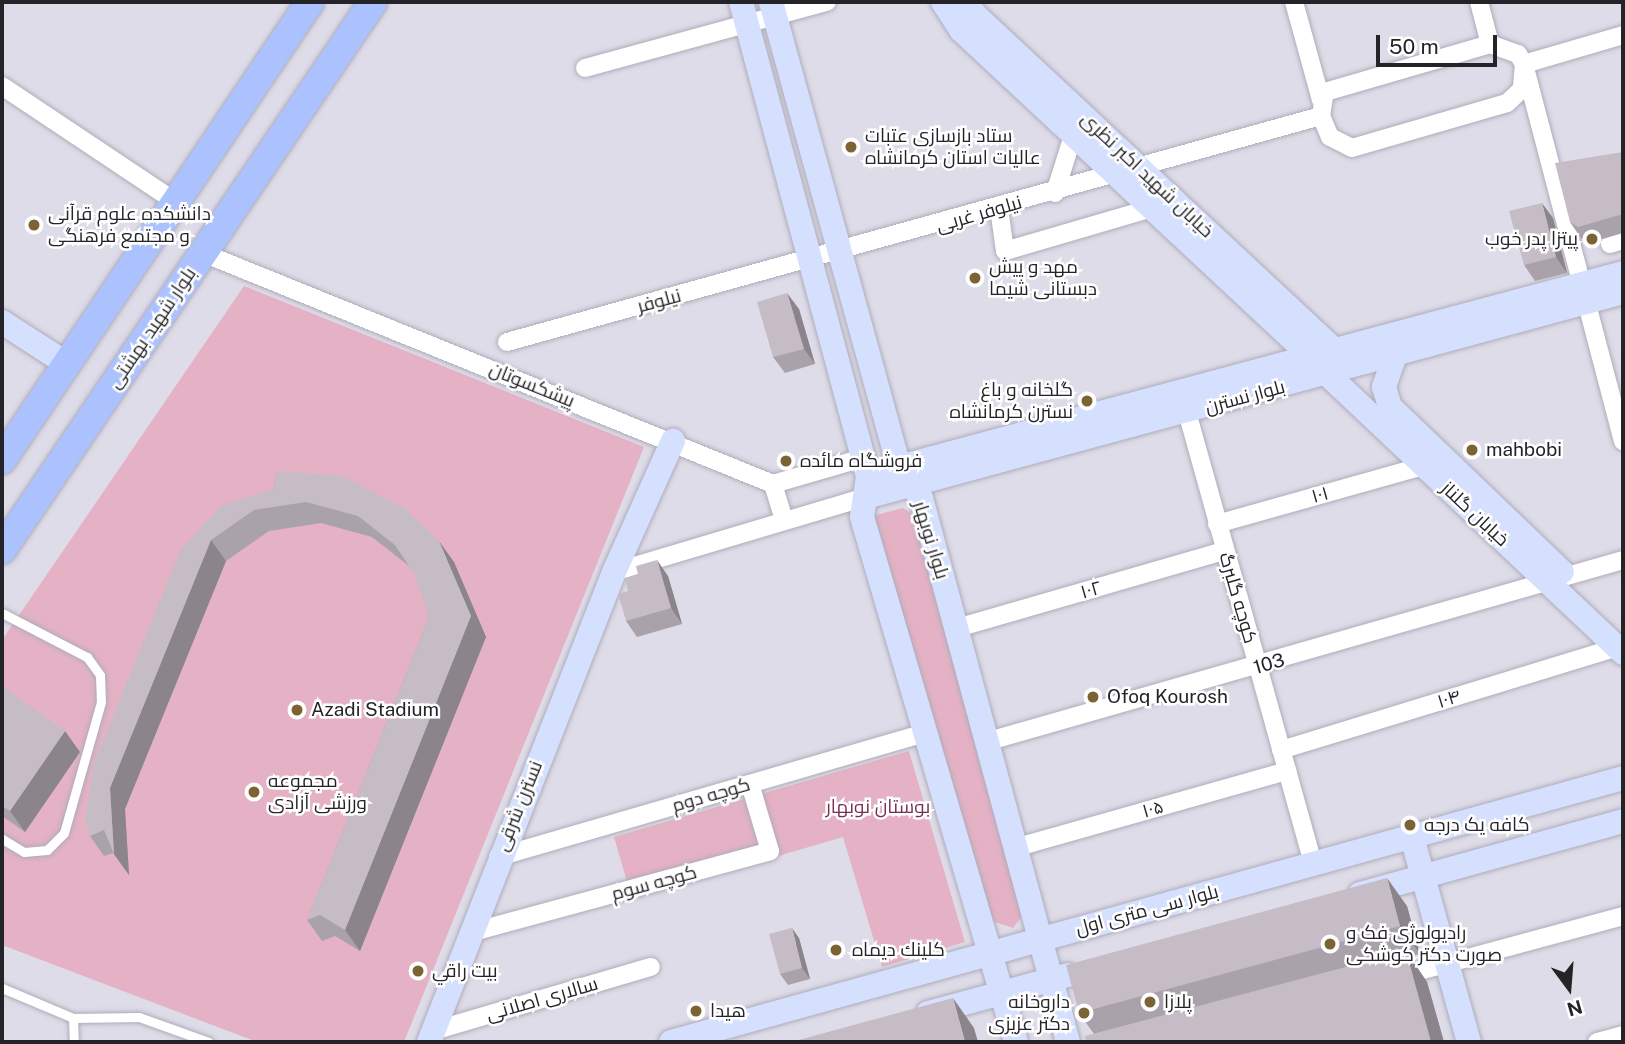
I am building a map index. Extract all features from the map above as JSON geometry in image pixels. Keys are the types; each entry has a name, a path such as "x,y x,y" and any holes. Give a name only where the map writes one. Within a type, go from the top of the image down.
{"main road":[{"path":"2,460 310,2"},
{"name":"بلوار شهید بهشتی","path":"2,550 373,2"}],"street":[{"path":"585,68 744,13 827,2"},
{"path":"1294,2 1330,137 1352,148 1507,103 1522,89 1524,64"},
{"path":"1479,2 1490,44 1511,48 1524,64 1623,441"},
{"name":"خیابان شهید اکبر نظری","path":"947,6 974,14 1077,124 1117,175 1163,204 1326,362"},
{"name":"بلوار نوبهار","path":"773,9 905,476 922,498 1068,1042"},
{"path":"744,13 866,477 862,517 1016,1042"},
{"path":"1524,64 1623,35"},
{"name":"نیلوفر غربی","path":"811,260 1140,169 1321,108 1325,92 1490,44"},
{"path":"2,86 176,202"},
{"path":"1055,192 1077,124"},
{"name":"خیابان شهید اکبر نظری","path":"1077,124 1140,169 1163,204"},
{"path":"999,208 1005,251 1163,204"},
{"name":"پیشکسوتان","path":"203,253 773,484"},
{"name":"نیلوفر","path":"507,342 811,260"},
{"name":"بلوار نسترن","path":"866,477 905,476 1187,412 1326,362 1395,355 1583,294 1623,273"},
{"name":"بلوار نسترن","path":"905,476 1583,294 1623,292"},
{"path":"2,322 66,364"},
{"name":"خیابان گلناز","path":"1395,355 1384,387 1390,407 1621,644"},
{"name":"خیابان گلناز","path":"1326,362 1423,466 1557,578"},
{"name":"کوچه گلبرگ","path":"1187,412 1313,864"},
{"name":"نسترن شرقی","path":"431,1037 498,857 614,572 673,442"},
{"name":"۱۰۱","path":"1217,524 1423,466"},
{"path":"784,520 773,484 866,477"},
{"path":"614,572 784,520 866,477"},
{"name":"۱۰۲","path":"957,628 1224,551"},
{"name":"103","path":"989,741 1258,667 1623,560"},
{"name":"۱۰۴","path":"1281,751 1621,644"},
{"name":"کوچه دوم","path":"498,857 924,733"},
{"name":"۱۰۵","path":"1018,848 1287,771"},
{"name":"بلوار سی متری اول","path":"671,1042 1623,778"},
{"name":"کوچه سوم","path":"470,933 770,851 750,784"},
{"path":"1330,902 1623,821"},
{"path":"1412,837 1469,1042"},
{"path":"1380,982 1623,916"},
{"name":"سالاری اصلانی","path":"431,1037 651,967"},
{"path":"900,1021 1092,968"},
{"path":"1597,1042 1623,1035"}],"lane":[{"path":"2,613 87,657 100,675 101,702 64,833 47,850 24,852 2,839"},
{"path":"2,988 73,1018 139,1017 209,1042"},
{"path":"73,1018 74,1042"}],"green space":[{"name":"مجموعه ورزشی آزادی","path":"244,286 644,447 404,1042 257,1042 2,945 2,640"},
{"path":"903,508 912,514 1027,909 1013,928 989,920 872,525 876,515"},
{"name":"بوستان نوبهار","path":"909,751 965,942 882,967 843,837 632,899 614,837"}],"building":[{"path":"1623,152 1623,214 1578,227 1570,222 1555,163"},
{"path":"1542,203 1556,257 1524,265 1509,211"},
{"path":"787,293 804,349 773,357 757,302"},
{"path":"277,471 342,476 404,508 439,541 471,616 345,930 320,915 307,920 429,617 415,575 395,545 358,516 306,502 254,510 211,540 110,788 114,854 104,830 90,836 85,819 94,763 181,549 222,505 273,489"},
{"path":"657,560 671,608 626,621 618,594 628,591 625,578 638,574 636,566"},
{"path":"2,686 65,731 10,811 2,806"},
{"path":"1387,878 1400,926 1079,1013 1066,965"},
{"path":"792,928 802,968 780,974 769,934"},
{"path":"1406,951 1431,1042 1086,1042 1085,1036"},
{"path":"953,998 965,1042 791,1042"}],"place":[{"name":"ستاد بازسازی عتبات عالیات استان کرمانشاه","path":"851,147"},
{"name":"دانشکده علوم قرآنی و مجتمع فرهنگی","path":"34,225"},
{"name":"پیتزا پدر خوب","path":"1592,239"},
{"name":"مهد و پیش دبستانی شیما","path":"975,278"},
{"name":"گلخانه و باغ نسترن کرمانشاه","path":"1087,401"},
{"name":"mahbobi","path":"1472,450"},
{"name":"فروشگاه مائده","path":"786,461"},
{"name":"Ofoq Kourosh","path":"1093,697"},
{"name":"Azadi Stadium","path":"297,710"},
{"name":"مجموعه ورزشی آزادی","path":"254,792"},
{"name":"کافه یک درجه","path":"1410,825"},
{"name":"رادیولوژی فک و صورت دکتر کوشکی","path":"1330,944"},
{"name":"كلينك ديماه","path":"836,950"},
{"name":"بيت راقي","path":"418,971"},
{"name":"پلازا","path":"1150,1002"},
{"name":"هیدا","path":"696,1011"},
{"name":"داروخانه دکتر عزیزی","path":"1084,1013"}]}
